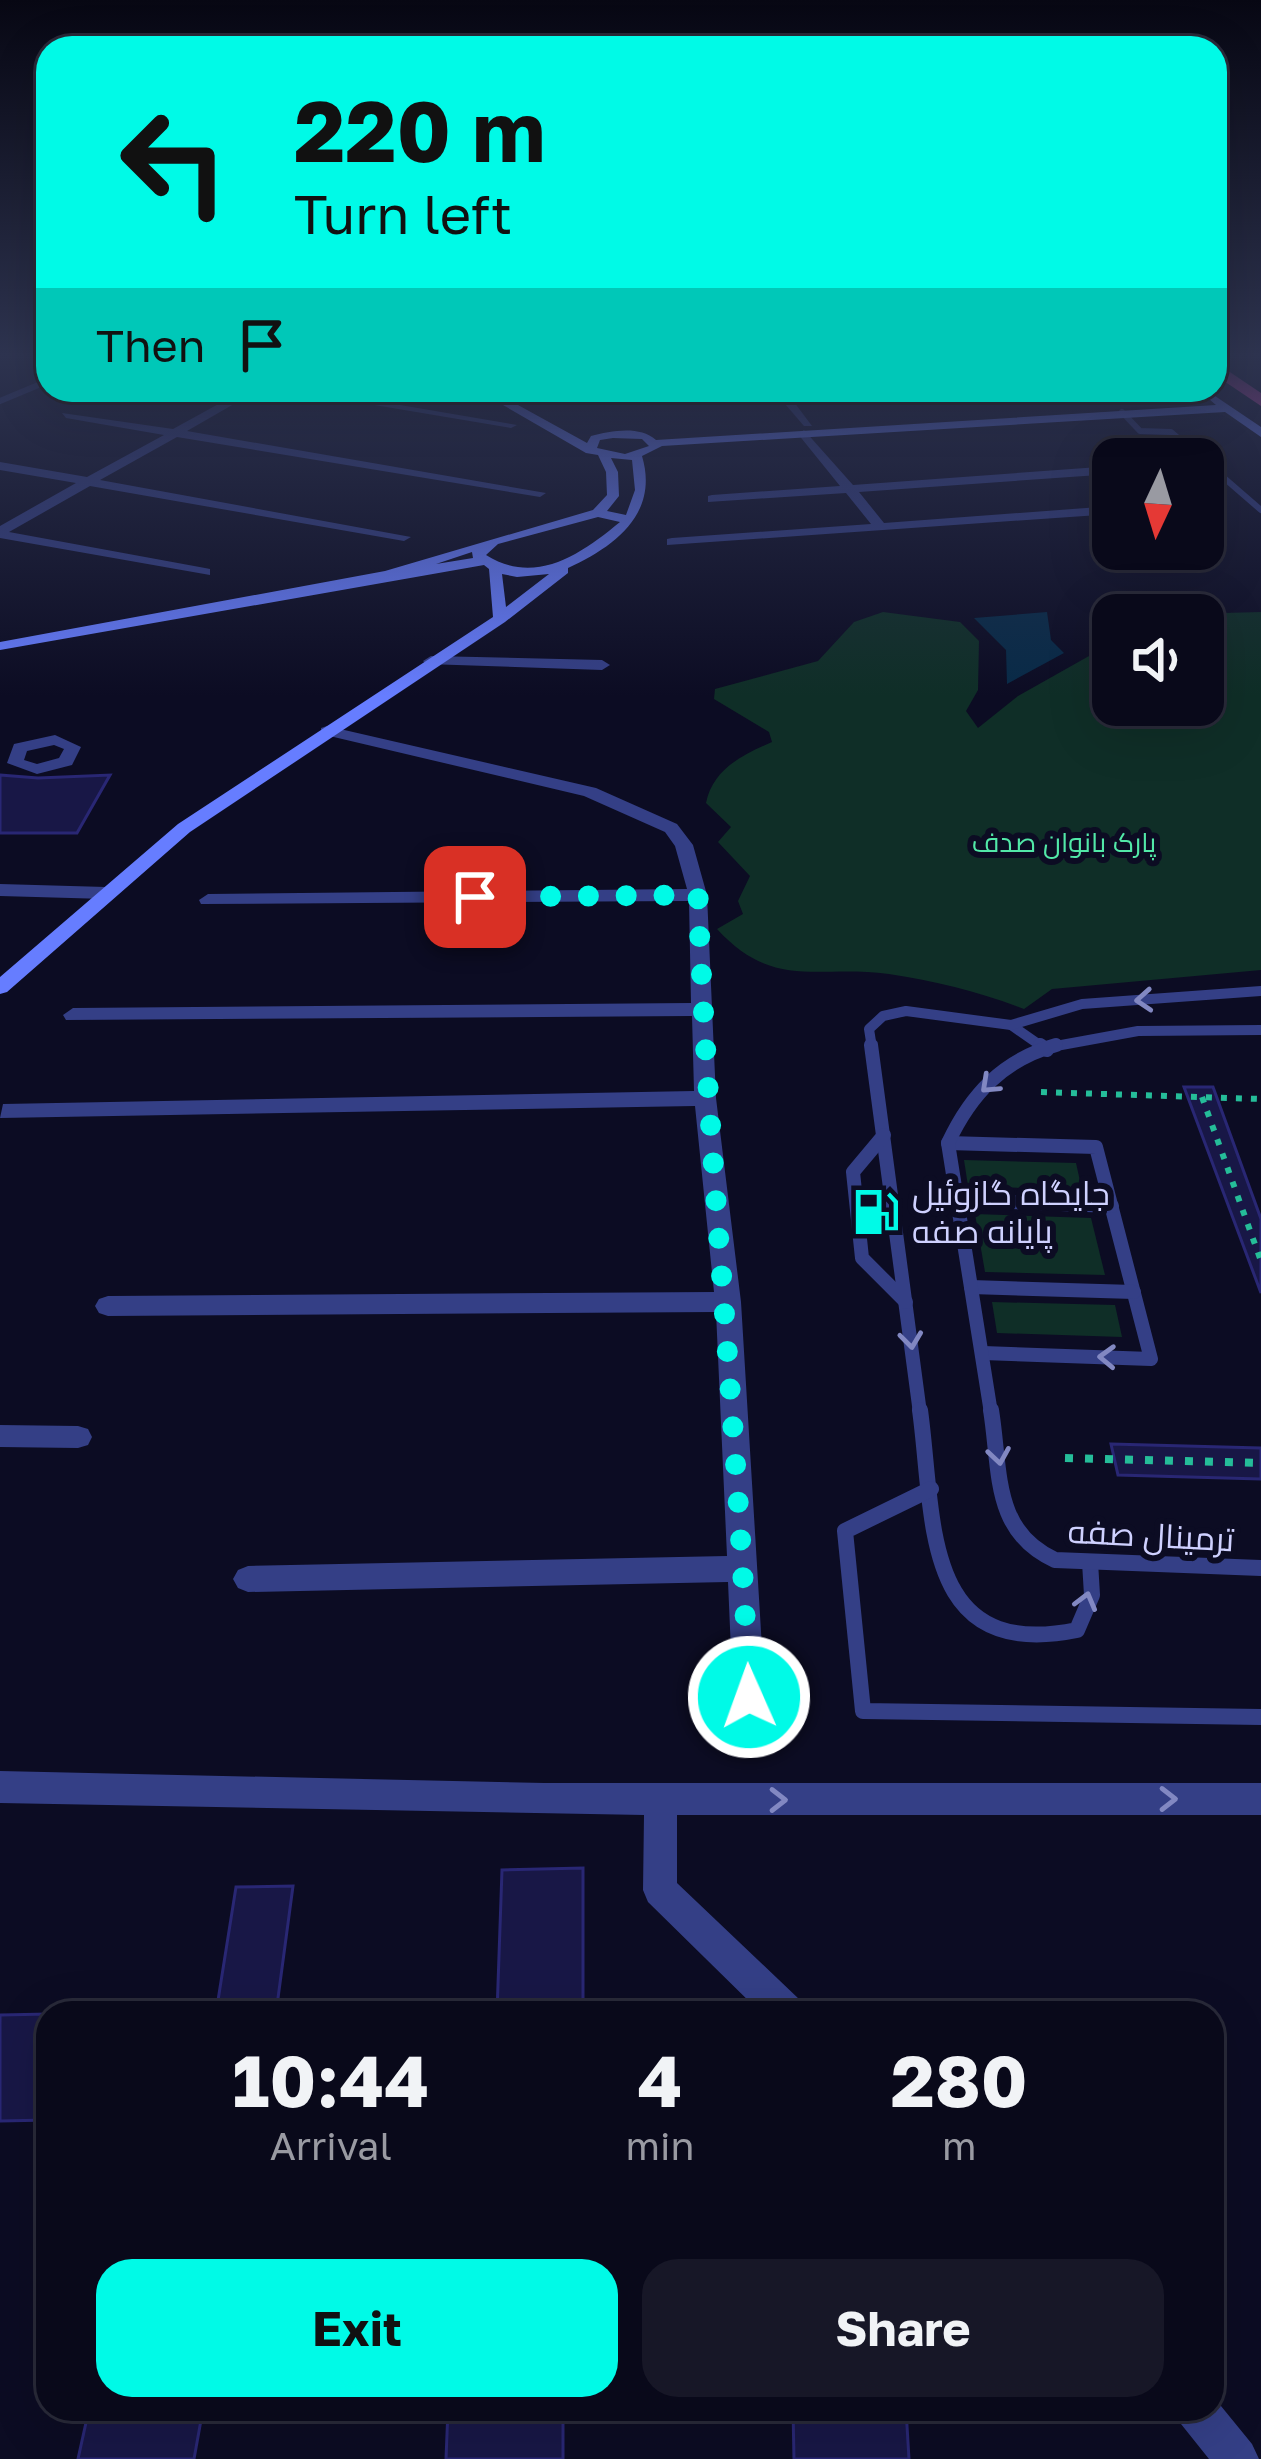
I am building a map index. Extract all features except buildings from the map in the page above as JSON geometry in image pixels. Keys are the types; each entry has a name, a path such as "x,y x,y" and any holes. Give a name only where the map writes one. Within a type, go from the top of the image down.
{"street":[{"path":"5,467 404,537"},
{"path":"0,533 115,467"},
{"path":"387,467 540,493"},
{"path":"598,513 613,496 608,467"},
{"path":"0,988 184,828 500,619 629,520 641,501 638,467"},
{"path":"834,467 881,527"},
{"path":"712,499 1092,472"},
{"path":"672,542 1092,512"},
{"path":"387,575 598,513 629,520"},
{"path":"0,533 205,572"},
{"path":"493,542 477,555 514,575 571,564"},
{"path":"0,646 387,575 489,565"},
{"path":"489,565 500,619"},
{"path":"431,661 602,665"},
{"path":"327,731 590,792 671,828 684,845 698,895 705,1098 728,1302 749,1697"},
{"path":"0,890 106,893"},
{"path":"208,900 698,895"},
{"path":"74,1015 702,1009"},
{"path":"3,1111 705,1098"},
{"path":"108,1306 728,1302"},
{"path":"0,1436 78,1437"},
{"path":"248,1580 744,1570"},
{"path":"0,1787 661,1800 1261,1799"},
{"path":"661,1800 661,1890 776,2001"},
{"path":"1206,2421 1237,2459"}],"lane":[{"path":"1210,467 1261,510"},
{"path":"1011,1025 1082,1004 1261,991"},
{"path":"1047,1050 1011,1025 928,1011 883,1016 869,1029 943,1576 963,1612 994,1632 1036,1640 1077,1630 1092,1595 1090,1562"},
{"path":"983,1353 1151,1359 1096,1147 948,1143 963,1109 1016,1060 1047,1050 1135,1032 1261,1030"},
{"path":"884,1135 853,1172 862,1258 906,1302"},
{"name":"ترمینال صفه","path":"948,1143 1009,1524 1025,1546 1090,1562 1261,1568"},
{"path":"957,1200 1112,1206"},
{"path":"971,1287 1134,1292"},
{"path":"931,1489 845,1532 862,1712 1261,1717"}],"path":[{"path":"1041,1092 1261,1099"},
{"path":"1202,1097 1260,1257"},
{"path":"1065,1458 1261,1463"}],"green space":[{"name":"پارک بانوان صدف","path":"883,612 960,622 979,641 978,690 966,711 978,728 1018,696 1092,654 1092,726 1224,726 1224,613 1261,612 1261,970 1052,989 1024,1009 906,977 777,968 738,948 717,929 743,914 738,901 750,876 718,842 731,827 706,803 722,772 772,742 769,732 714,699 715,689 818,661 854,622"},
{"path":"964,1160 1076,1163 1082,1190 968,1186"},
{"path":"975,1214 1091,1218 1105,1275 985,1272"},
{"path":"992,1302 1115,1305 1122,1337 997,1333"}],"water":[{"path":"1047,612 1051,640 1064,653 1007,684 1006,650 974,618"}],"place":[{"name":"جایگاه گازوئیل پایانه صفه","path":"876,1212"}],"route":[{"path":"475,897 698,895 705,1098 728,1302 749,1697"}]}
